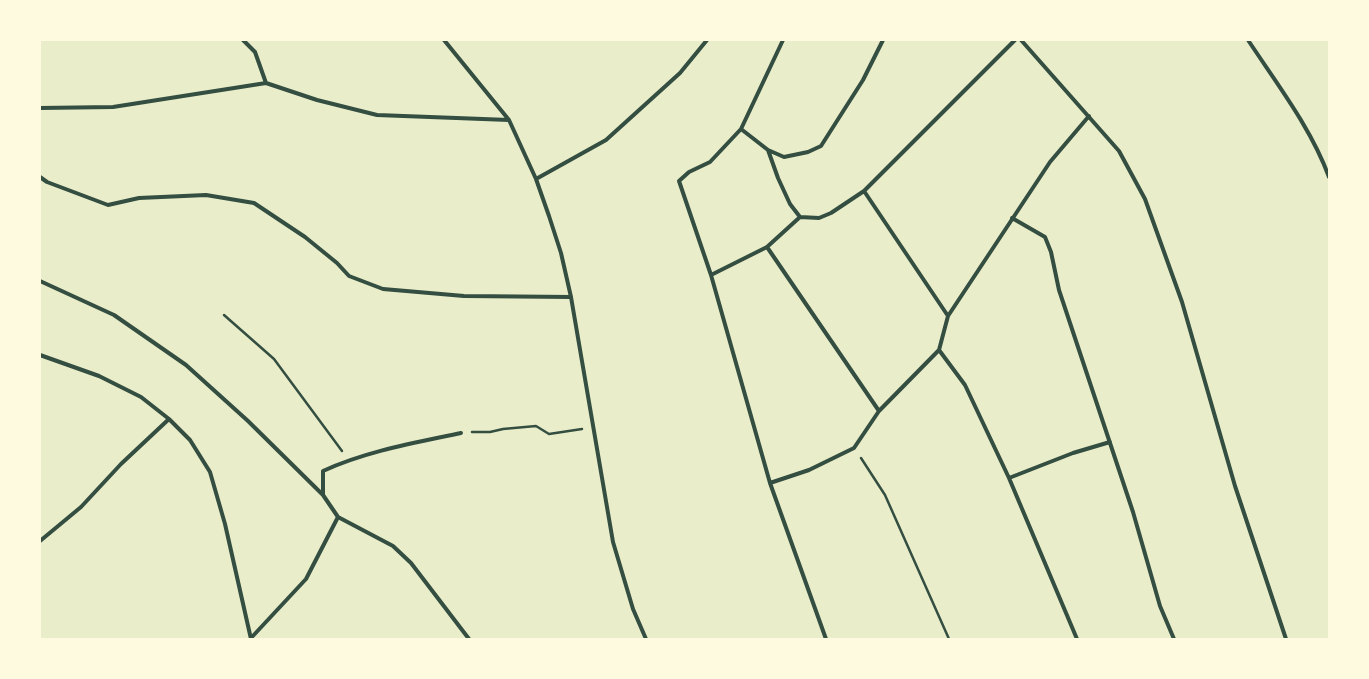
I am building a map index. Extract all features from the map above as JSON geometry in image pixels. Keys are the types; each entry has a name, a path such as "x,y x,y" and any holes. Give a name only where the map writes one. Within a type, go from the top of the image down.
{"street":[{"path":"243,40 255,52 266,83"},
{"path":"444,40 509,120 536,179 561,253 571,297 592,427 613,542 633,609 646,639"},
{"path":"536,179 606,140 680,73 707,40"},
{"path":"783,40 741,129 710,162 689,172 679,181 711,275 770,483 826,639"},
{"path":"741,129 768,150 784,157 808,152 821,146 863,80 883,40"},
{"path":"711,275 767,247 800,217 819,218 831,213 864,191 1015,40"},
{"path":"1021,40 1119,151 1145,199 1182,302 1235,486 1286,639"},
{"path":"1248,40 1306,129 1323,161 1329,177"},
{"path":"40,108 112,107 266,83 317,100 377,115 509,120"},
{"path":"770,483 809,470 854,448 879,411 939,350 948,316 1050,162 1088,116"},
{"path":"768,150 778,178 790,204 800,217"},
{"path":"40,177 108,205 139,198 206,195 254,203 305,237 338,263 349,276 383,289 464,296 571,297"},
{"path":"864,191 948,316"},
{"path":"1012,218 1045,237 1051,252 1059,290 1133,512 1160,606 1174,639"},
{"path":"767,247 879,411"},
{"path":"40,281 114,315 186,365 248,421 324,495 338,517 393,546 411,563 469,639"},
{"path":"939,350 965,385 1009,478 1077,639"},
{"path":"40,355 100,376 141,397 169,419 190,440 210,472 225,524 251,638"},
{"path":"40,541 81,507 121,464 169,419"},
{"path":"324,495 323,471 348,460 398,446 461,433"},
{"path":"1009,478 1073,453 1110,442"},
{"path":"251,638 306,580 338,517"}],"path":[{"path":"224,315 274,359 348,460"},
{"path":"461,433 490,432 503,429 536,426 549,434 592,427"},
{"path":"854,448 885,495 949,639"}]}
